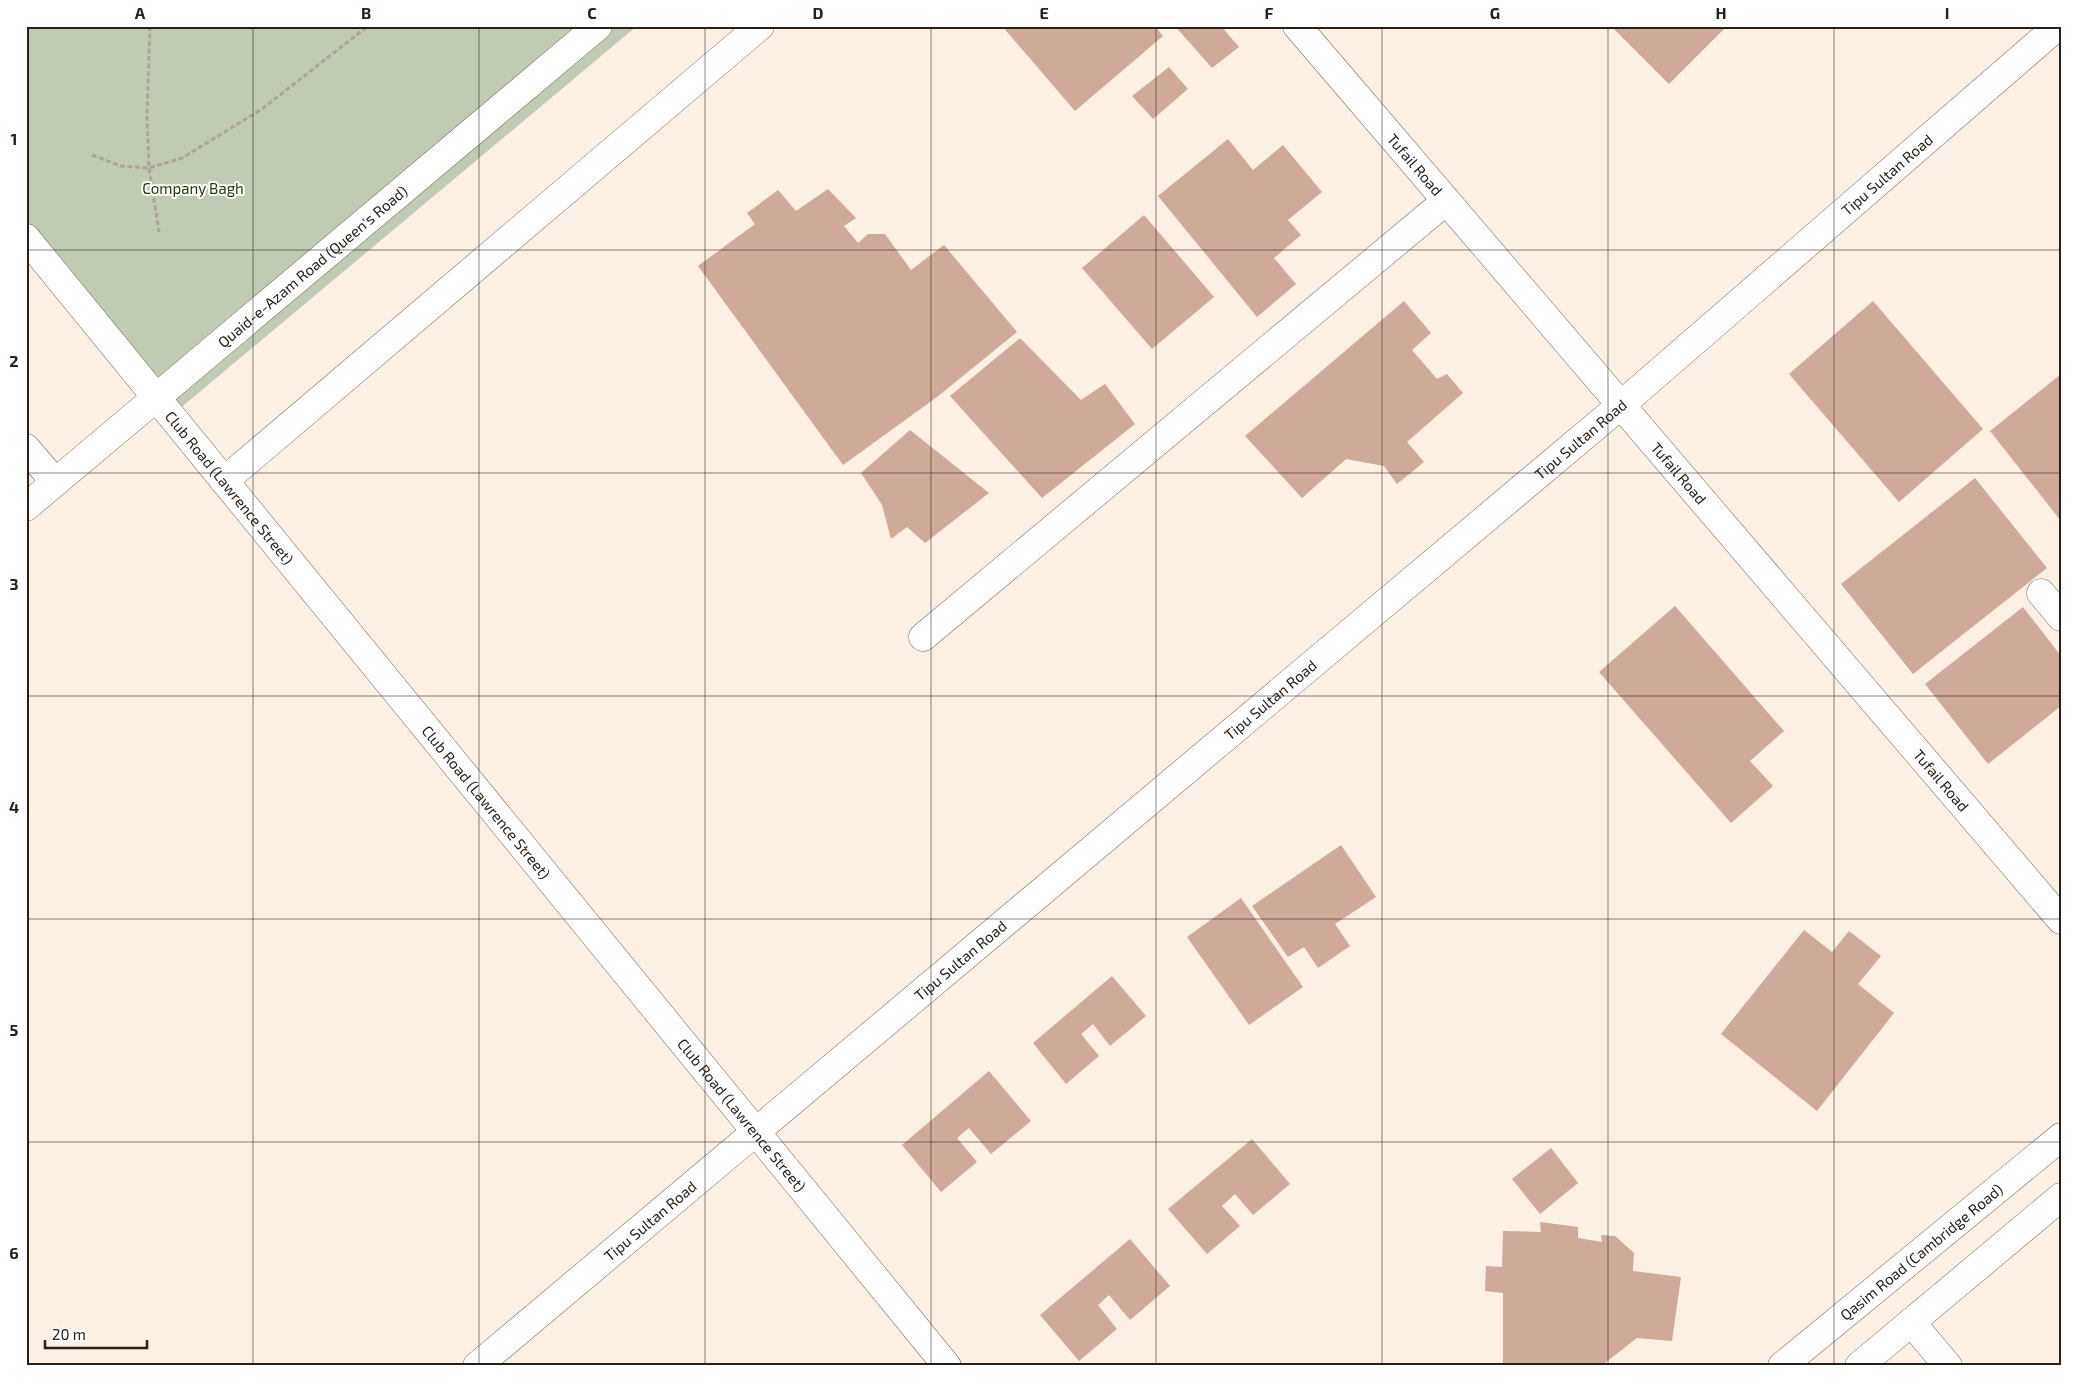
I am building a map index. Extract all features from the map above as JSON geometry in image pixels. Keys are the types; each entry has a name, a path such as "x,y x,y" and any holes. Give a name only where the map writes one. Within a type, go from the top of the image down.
{"street":[{"name":"Quaid-e-Azam Road (Queen's Road)","path":"26,506 598,26"},
{"path":"224,481 760,26"},
{"name":"Tufail Road","path":"1297,26 2061,920"},
{"name":"Tipu Sultan Road","path":"477,1366 1621,405 2058,26"},
{"path":"923,637 1446,201"},
{"name":"Club Road (Lawrence Street)","path":"26,238 947,1366"},
{"path":"26,448 56,482"},
{"path":"2041,593 2061,616"},
{"name":"Qasim Road (Cambridge Road)","path":"1782,1366 2061,1137"},
{"path":"1859,1366 2061,1197"},
{"path":"1911,1322 1948,1366"}],"path":[{"path":"150,26 147,115 149,168 159,232"},
{"path":"92,156 120,166 149,168 182,158 262,109 368,26"}],"green space":[{"name":"Company Bagh","path":"26,26 637,26 171,416 26,240"}],"building":[{"path":"1002,26 1155,26 1163,36 1075,111"},
{"path":"1175,26 1221,26 1239,47 1212,68"},
{"path":"1611,26 1727,26 1669,84"},
{"path":"1169,67 1188,89 1153,119 1132,96"},
{"path":"1228,139 1253,170 1283,145 1322,192 1288,220 1301,235 1274,258 1296,284 1257,317 1158,196"},
{"path":"828,189 856,218 844,226 858,243 868,234 885,234 911,270 944,245 1017,332 937,397 843,465 698,266 755,224 747,213 778,190 796,211"},
{"path":"1144,215 1214,297 1152,349 1082,268"},
{"path":"1404,301 1431,333 1412,350 1437,379 1447,374 1463,393 1407,442 1424,462 1397,484 1384,466 1346,459 1302,498 1245,436"},
{"path":"1873,301 1983,429 1899,502 1789,374"},
{"path":"1020,338 1081,400 1105,384 1135,424 1042,498 950,396"},
{"path":"2061,374 2061,521 1990,431"},
{"path":"910,430 989,493 925,543 907,527 891,539 882,505 861,473"},
{"path":"1975,478 2047,568 1913,674 1841,584"},
{"path":"1675,606 1784,731 1750,761 1773,786 1731,823 1599,672"},
{"path":"2023,607 2061,656 2061,706 1988,764 1925,684"},
{"path":"1341,845 1376,897 1335,924 1350,946 1318,968 1304,947 1288,957 1252,906"},
{"path":"1241,898 1303,987 1249,1025 1187,937"},
{"path":"1804,930 1832,952 1849,931 1881,956 1858,984 1894,1013 1817,1111 1721,1034"},
{"path":"1112,976 1146,1016 1110,1046 1093,1024 1081,1034 1099,1056 1066,1084 1033,1043"},
{"path":"989,1071 1031,1121 991,1154 969,1128 957,1138 977,1162 941,1192 902,1145"},
{"path":"1252,1139 1290,1184 1253,1215 1235,1194 1222,1206 1240,1226 1207,1254 1168,1209"},
{"path":"1551,1148 1578,1183 1540,1214 1512,1179"},
{"path":"1540,1222 1578,1227 1578,1238 1602,1242 1601,1235 1615,1236 1634,1253 1633,1271 1681,1277 1672,1341 1637,1338 1601,1366 1543,1366 1503,1363 1503,1293 1485,1291 1486,1266 1502,1267 1503,1231 1541,1232"},
{"path":"1130,1239 1170,1286 1130,1320 1109,1295 1098,1305 1117,1329 1079,1361 1040,1315"}]}
